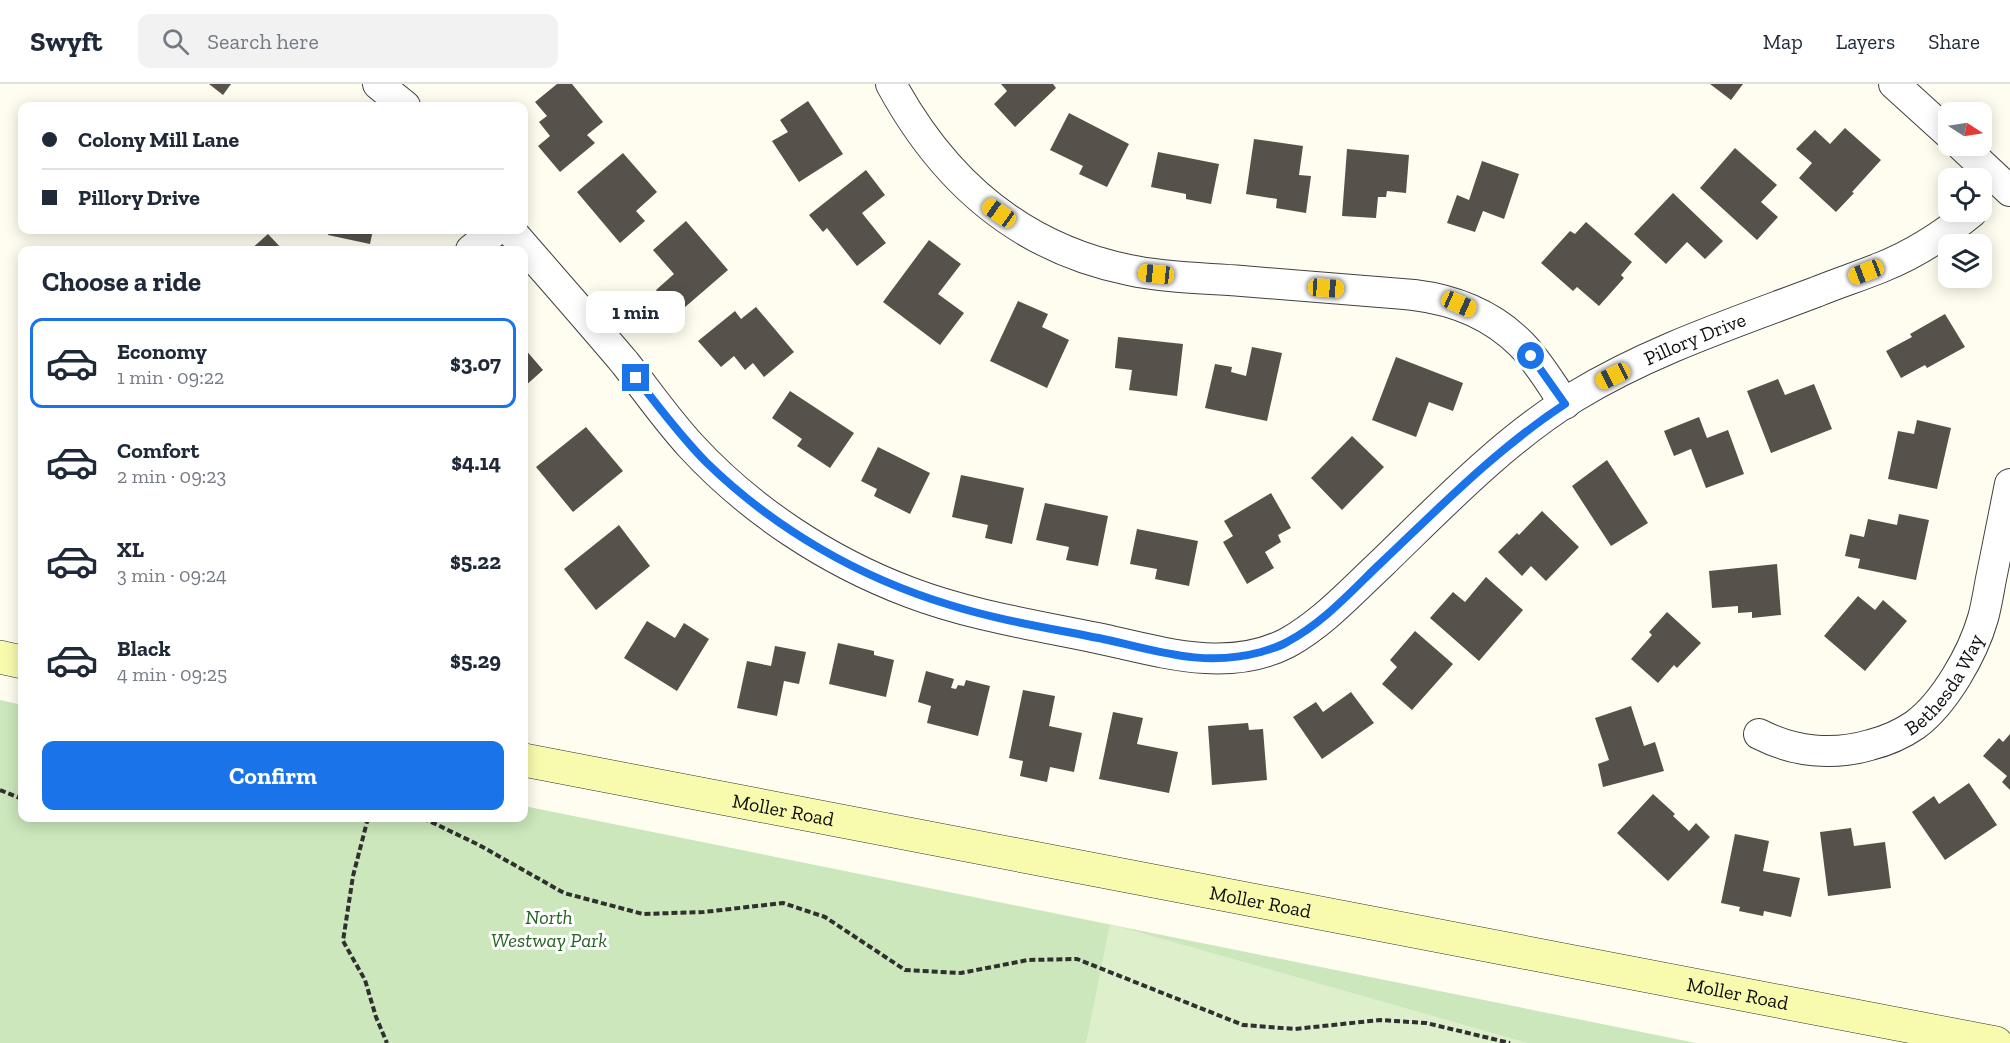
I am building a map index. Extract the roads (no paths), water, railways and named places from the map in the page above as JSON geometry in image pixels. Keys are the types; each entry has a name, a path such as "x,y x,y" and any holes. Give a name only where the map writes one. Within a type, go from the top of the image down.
{"street":[{"path":"378,84 400,102"},
{"path":"891,84 920,132 966,186 1010,221 1047,242 1087,259 1143,273 1414,295 1444,300 1486,317 1511,334 1531,356 1565,404"},
{"path":"1894,84 1938,124"},
{"path":"1975,156 2008,182 1992,195"},
{"name":"Pillory Drive","path":"528,251 624,363 671,424 709,465 752,502 810,543 885,582 952,606 1190,657 1218,659 1246,656 1286,643 1310,629 1475,474 1527,430 1624,369 1884,266 1924,246 1959,222"},
{"path":"476,246 491,234"},
{"name":"Pillory Drive","path":"513,234 524,246"},
{"name":"Bethesda Way","path":"1760,734 1785,745 1805,750 1826,752 1854,750 1894,737 1915,725 1924,716 1952,684 1983,619 2010,484"},
{"path":"0,657 18,661"},
{"name":"Moller Road","path":"528,761 1996,1043"}],"park label":[{"name":"North Westway Park","path":"549,928"}]}
